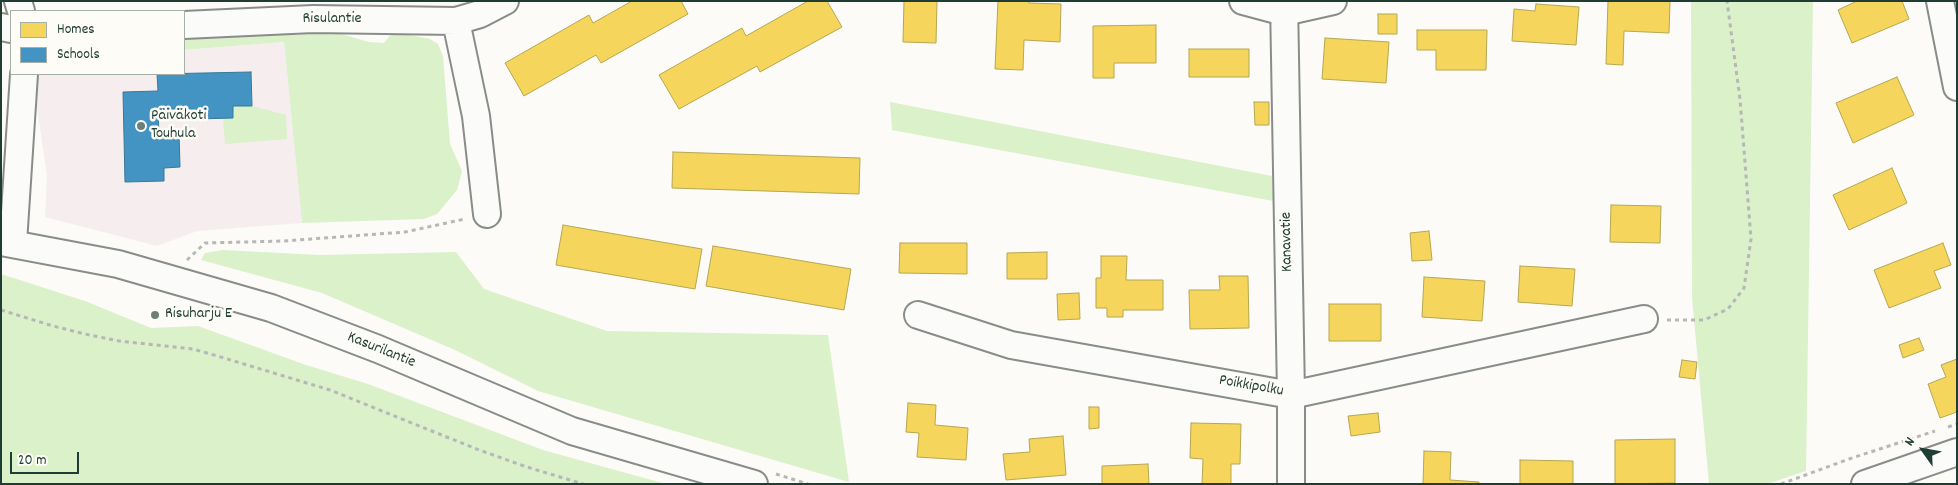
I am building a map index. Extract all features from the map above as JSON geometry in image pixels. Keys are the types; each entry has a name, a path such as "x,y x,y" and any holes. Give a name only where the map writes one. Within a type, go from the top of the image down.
{"street":[{"path":"488,214 476,116 472,12 506,1"},
{"path":"1242,1 1284,6 1333,1"},
{"path":"1940,1 1957,87"},
{"name":"Kanavatie","path":"1284,6 1291,484"},
{"name":"Risulantie","path":"185,25 472,12"},
{"path":"7,242 24,75"},
{"name":"Kasurilantie","path":"7,242 118,264 271,308 378,349 572,431 754,484"},
{"name":"Poikkipolku","path":"918,315 1011,345 1291,395 1644,319"},
{"path":"1865,484 1957,452"}],"path":[{"path":"1644,319 1704,320 1728,309 1744,288 1751,239 1740,99 1727,1"},
{"path":"187,260 205,243 284,241 405,232 488,214"},
{"path":"1,310 94,336 119,341 193,349 293,378 402,418 478,450 584,484"},
{"path":"1781,484 1849,459 1957,424"}],"shaded area":[{"path":"284,42 302,223 197,231 157,246 45,217 47,176 32,75 185,75 185,50"}],"green space":[{"path":"1691,1 1813,1 1806,471 1767,484 1709,484 1692,297"},
{"path":"338,33 369,42 384,43 391,34 400,33 430,39 438,44 443,56 450,144 462,171 457,190 437,214 424,219 302,223 284,42 185,50 185,38"},
{"path":"890,102 1272,176 1273,201 892,130"},
{"path":"233,106 252,106 286,115 287,139 225,144 223,118 233,118"},
{"path":"223,250 319,255 456,252 484,289 607,331 828,335 849,482 538,391 455,350 322,293 201,260 205,253"},
{"path":"1,274 85,301 151,328 198,326 306,365 368,384 543,450 666,484 1,484"}],"building: Homes":[{"path":"632,1 681,1 688,14 601,63 596,55 524,96 505,63 589,15 593,23"},
{"path":"808,1 827,1 842,27 760,72 757,66 679,109 659,75 742,28 746,36"},
{"path":"904,1 937,1 936,43 903,42"},
{"path":"998,1 1061,4 1060,42 1024,40 1023,70 995,69"},
{"path":"1608,1 1670,1 1669,33 1624,31 1623,65 1606,64"},
{"path":"1857,1 1902,1 1909,19 1852,43 1838,10"},
{"path":"1536,4 1579,7 1576,45 1512,41 1514,9 1535,11"},
{"path":"1378,14 1397,14 1397,34 1378,34"},
{"path":"1156,25 1156,63 1114,63 1114,78 1093,78 1093,26"},
{"path":"1417,30 1487,30 1486,70 1436,70 1436,50 1417,50"},
{"path":"1325,38 1389,42 1386,83 1322,79"},
{"path":"1189,49 1249,49 1249,77 1189,77"},
{"path":"1897,77 1914,115 1853,143 1836,103"},
{"path":"1254,102 1269,102 1269,125 1255,125"},
{"path":"673,152 860,158 859,194 672,188"},
{"path":"1892,168 1907,203 1849,230 1833,195"},
{"path":"1611,205 1661,206 1660,243 1610,242"},
{"path":"563,225 702,249 695,289 556,265"},
{"path":"1429,231 1432,260 1412,261 1410,233"},
{"path":"900,243 967,243 967,274 899,273"},
{"path":"1943,243 1951,265 1934,271 1941,288 1889,308 1874,270"},
{"path":"713,246 851,269 844,310 706,286"},
{"path":"1047,252 1047,279 1007,279 1007,253"},
{"path":"1101,256 1127,256 1126,280 1163,280 1163,310 1123,310 1123,317 1107,317 1107,308 1096,308 1096,278 1101,278"},
{"path":"1520,266 1575,269 1572,306 1518,302"},
{"path":"1219,276 1248,276 1249,328 1190,329 1189,290 1220,290"},
{"path":"1424,277 1485,281 1482,321 1422,317"},
{"path":"1079,293 1080,319 1058,320 1057,294"},
{"path":"1329,304 1381,304 1381,341 1329,341"},
{"path":"1919,338 1924,350 1903,358 1899,345"},
{"path":"1957,359 1957,412 1940,418 1928,384 1946,377 1941,365"},
{"path":"1682,360 1697,362 1695,379 1679,377"},
{"path":"908,403 936,405 935,425 968,428 966,460 917,457 919,433 906,432"},
{"path":"1089,407 1099,407 1099,428 1089,429"},
{"path":"1378,413 1380,432 1351,436 1348,416"},
{"path":"1191,423 1241,424 1240,464 1231,464 1231,484 1202,484 1203,459 1190,458"},
{"path":"1063,436 1066,475 1006,480 1003,454 1030,452 1029,439"},
{"path":"1675,439 1675,483 1615,484 1615,440"},
{"path":"1424,451 1451,452 1450,480 1479,482 1479,484 1423,484"},
{"path":"1520,460 1573,461 1573,484 1520,484"},
{"path":"1148,464 1149,484 1102,484 1102,466"}],"building: Schools":[{"name":"Päiväkoti Touhula","path":"251,72 252,106 233,106 233,118 196,119 193,109 158,109 159,134 179,133 180,167 164,168 164,181 125,182 123,92 158,91 157,75 185,75 185,73"}],"place":[{"name":"Päiväkoti Touhula","path":"141,126"},
{"name":"Risuharju E","path":"155,315"}]}
